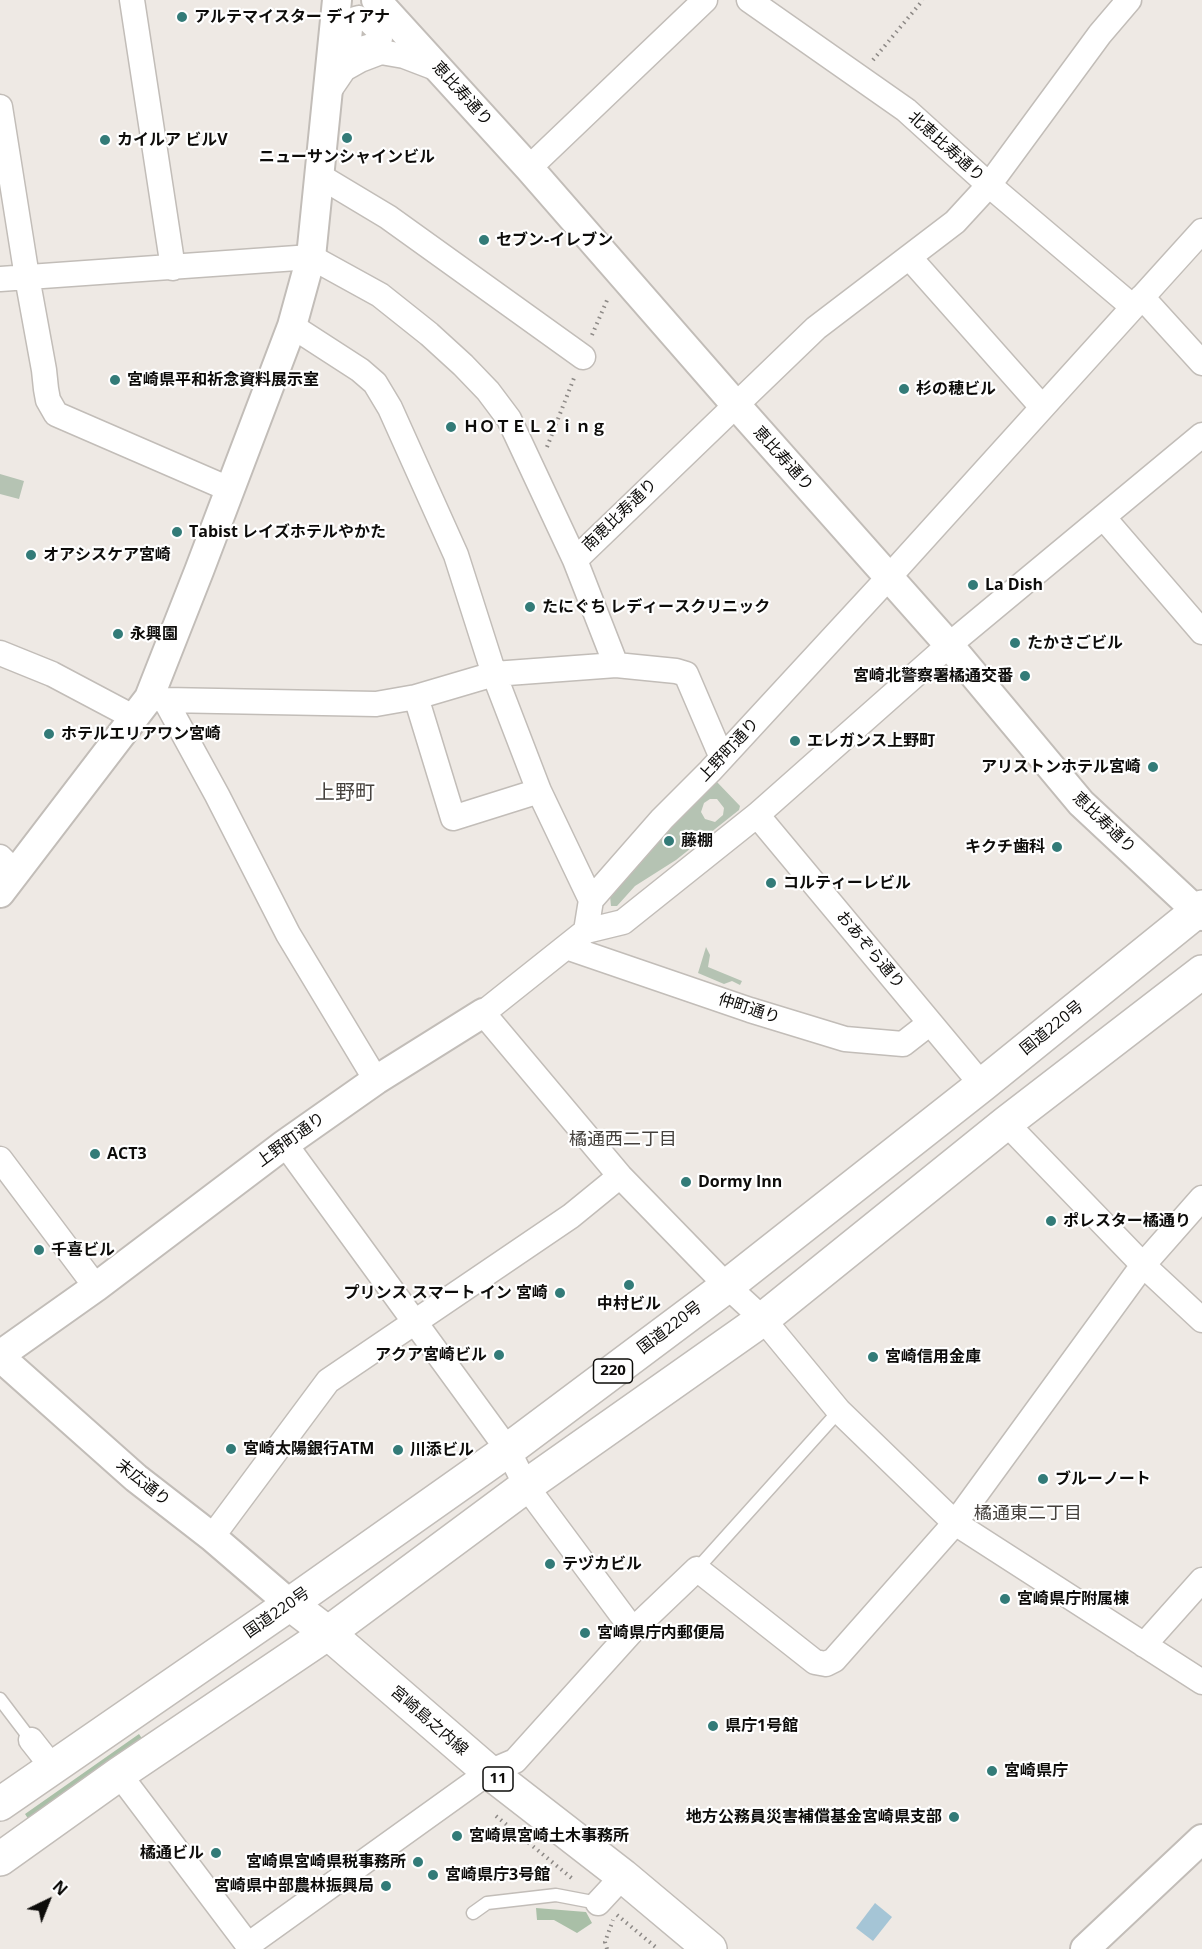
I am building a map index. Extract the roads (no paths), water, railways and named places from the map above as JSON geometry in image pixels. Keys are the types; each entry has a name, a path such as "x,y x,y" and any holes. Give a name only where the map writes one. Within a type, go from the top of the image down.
{"main road":[{"name":"国道220号","path":"0,1804 508,1450 727,1286 1200,911"},
{"name":"220","path":"0,1859 119,1774 328,1633 526,1486 763,1319 1006,1123 1202,972"},
{"name":"宮崎島之内線","path":"290,1604 328,1633 489,1772 622,1876 710,1949"}],"street":[{"path":"132,0 173,268"},
{"path":"529,168 705,0"},
{"name":"北恵比寿通り","path":"749,0 906,110 989,185 1137,302 1202,363"},
{"name":"南恵比寿通り","path":"616,665 575,560 816,328 955,222 989,185 1093,44 1129,0"},
{"path":"5,874 150,705 292,326 311,257 327,94 357,5"},
{"name":"恵比寿通り","path":"357,5 438,69 529,168 735,405 949,645 1081,803 1200,911"},
{"path":"327,94 344,69 381,52 404,56 438,69"},
{"path":"0,107 48,400 56,414 230,489"},
{"path":"318,175 388,217 583,357"},
{"name":"上野町通り","path":"591,900 662,819 722,758 889,577 1202,231"},
{"path":"0,279 311,257 380,295 429,333 488,391 509,419 575,560"},
{"path":"909,257 1042,408"},
{"path":"292,326 360,370 375,383 390,408 456,555 494,674 540,791 591,900 586,931"},
{"name":"上野町通り","path":"0,1356 96,1287 285,1144 376,1080 483,1012 586,931 623,922 757,815 949,645 1202,435"},
{"path":"1103,517 1202,632"},
{"path":"0,653 52,674 150,705 376,704 417,697 494,674 616,665 686,674 722,758"},
{"path":"417,697 453,818 540,791"},
{"path":"150,705 217,795 288,934 376,1080"},
{"name":"おあぞら通り","path":"757,815 982,1085"},
{"name":"仲町通り","path":"566,947 750,1010 845,1039 903,1044 930,1023"},
{"path":"483,1012 620,1176 727,1286 763,1319 839,1411 955,1523 1202,1682"},
{"path":"1006,1123 1143,1264 1202,1320"},
{"path":"285,1144 508,1450 526,1486 633,1630"},
{"path":"0,1159 96,1287"},
{"path":"212,1537 328,1381 571,1216 620,1176"},
{"path":"119,1774 250,1947 489,1772 515,1761 633,1630 697,1569 815,1662 826,1664 834,1660 955,1523 1143,1264 1202,1198"},
{"name":"末広通り","path":"0,1356 135,1478 212,1537 290,1604"},
{"path":"1144,1645 1202,1580"},
{"path":"31,1740 52,1768"},
{"path":"1085,1949 1202,1839"},
{"path":"599,1902 622,1876"}],"lane":[{"path":"697,1569 839,1411"},
{"path":"0,1699 31,1740"},
{"path":"473,1913 487,1903 556,1895 599,1902"}],"water":[{"path":"875,1903 892,1917 873,1941 856,1928"}],"place":[{"name":"アルテマイスター ディアナ","path":"182,17"},
{"name":"ニューサンシャインビル","path":"347,138"},
{"name":"カイルア ビルV","path":"105,140"},
{"name":"セブン-イレブン","path":"484,240"},
{"name":"宮崎県平和祈念資料展示室","path":"115,380"},
{"name":"杉の穂ビル","path":"904,389"},
{"name":"ＨＯＴＥＬ２ｉｎｇ","path":"451,427"},
{"name":"Tabist レイズホテルやかた","path":"177,532"},
{"name":"オアシスケア宮崎","path":"31,555"},
{"name":"La Dish","path":"973,585"},
{"name":"たにぐち レディースクリニック","path":"530,607"},
{"name":"永興園","path":"118,634"},
{"name":"たかさごビル","path":"1015,643"},
{"name":"宮崎北警察署橘通交番","path":"1025,676"},
{"name":"ホテルエリアワン宮崎","path":"49,734"},
{"name":"エレガンス上野町","path":"795,741"},
{"name":"アリストンホテル宮崎","path":"1153,767"},
{"name":"藤棚","path":"669,841"},
{"name":"キクチ歯科","path":"1057,847"},
{"name":"コルティーレビル","path":"771,883"},
{"name":"ACT3","path":"95,1154"},
{"name":"Dormy Inn","path":"686,1182"},
{"name":"ポレスター橘通り","path":"1051,1221"},
{"name":"千喜ビル","path":"39,1250"},
{"name":"中村ビル","path":"629,1285"},
{"name":"プリンス スマート イン 宮崎","path":"560,1293"},
{"name":"アクア宮崎ビル","path":"499,1355"},
{"name":"宮崎信用金庫","path":"873,1357"},
{"name":"宮崎太陽銀行ATM","path":"231,1449"},
{"name":"川添ビル","path":"398,1450"},
{"name":"ブルーノート","path":"1043,1479"},
{"name":"テヅカビル","path":"550,1564"},
{"name":"宮崎県庁附属棟","path":"1005,1599"},
{"name":"宮崎県庁内郵便局","path":"585,1633"},
{"name":"県庁1号館","path":"713,1726"},
{"name":"宮崎県庁","path":"992,1771"},
{"name":"地方公務員災害補償基金宮崎県支部","path":"954,1817"},
{"name":"宮崎県宮崎土木事務所","path":"457,1836"},
{"name":"橘通ビル","path":"216,1853"},
{"name":"宮崎県宮崎県税事務所","path":"418,1862"},
{"name":"宮崎県庁3号館","path":"433,1875"},
{"name":"宮崎県中部農林振興局","path":"386,1886"}],"district":[{"name":"上野町","path":"345,793"},
{"name":"橘通西二丁目","path":"623,1140"},
{"name":"橘通東二丁目","path":"1028,1514"}]}
